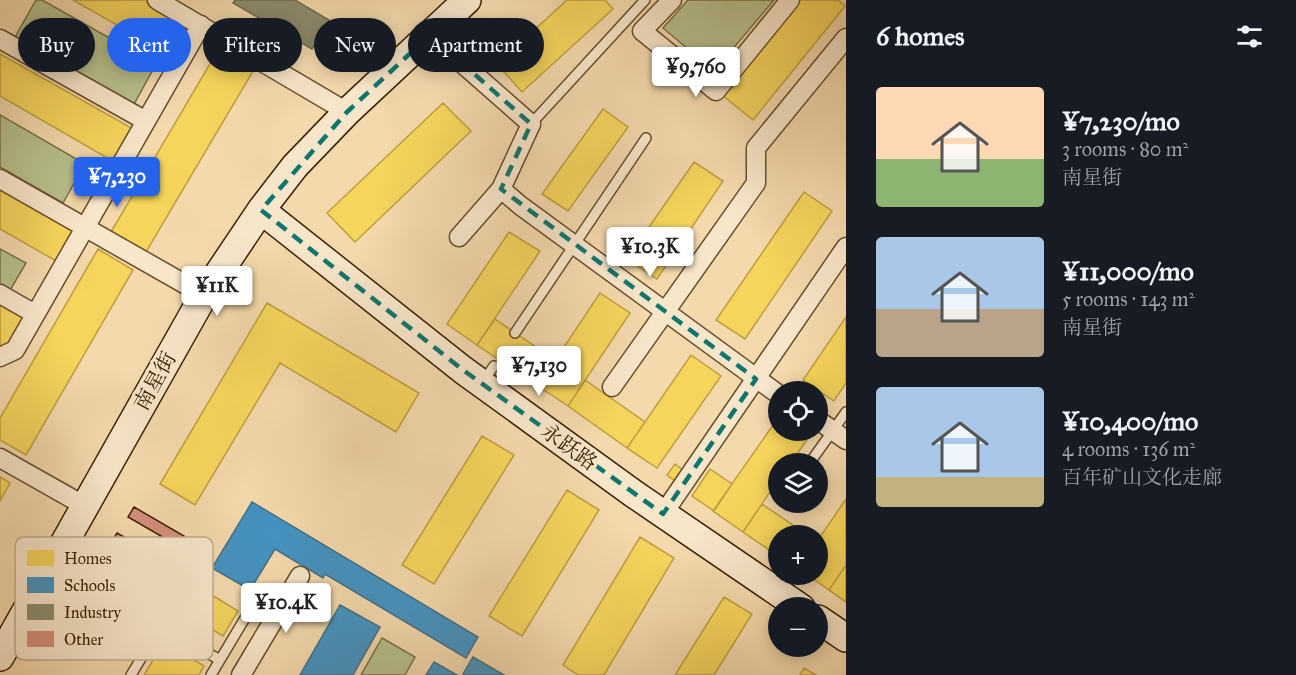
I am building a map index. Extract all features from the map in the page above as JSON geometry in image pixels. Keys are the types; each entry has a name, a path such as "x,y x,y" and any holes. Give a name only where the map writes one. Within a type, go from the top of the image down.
{"street":[{"path":"157,0 346,112"},
{"name":"南星街","path":"448,18 468,0"},
{"path":"672,0 643,31 716,91 790,0"},
{"path":"0,357 15,350 201,25"},
{"path":"612,387 756,183 756,148 846,38"},
{"path":"0,39 146,121"},
{"name":"南星街","path":"68,537 204,295 261,210 295,166 346,112 408,55"},
{"path":"459,237 501,189 531,124 472,72"},
{"path":"0,178 204,295"},
{"path":"501,189 768,387"},
{"name":"永跃路","path":"261,210 488,375 663,514 785,597"},
{"path":"663,514 846,247"},
{"path":"0,294 35,314"},
{"path":"0,458 85,506"},
{"path":"241,675 300,576"},
{"path":"828,626 846,638"},
{"name":"南星街","path":"0,657 15,630"}],"lane":[{"path":"531,124 645,0"},
{"path":"618,30 643,31"},
{"path":"515,333 646,138"},
{"path":"821,453 840,436 846,412"},
{"path":"211,675 254,603"},
{"path":"213,656 220,660"},
{"path":"131,675 140,660"}],"highlighted area":[{"path":"430,35 531,124 501,189 756,379 663,514 463,370 261,210 347,112"}],"green space":[{"path":"36,0 42,0 74,18 26,18"},
{"path":"688,0 774,0 714,71 663,28"},
{"path":"95,30 107,36 107,72 152,72 133,106 73,72 95,72"},
{"path":"0,115 85,164 63,203 0,167"},
{"path":"0,249 26,263 9,292 0,287"},
{"path":"382,638 415,657 405,675 361,675"}],"building: Homes":[{"path":"73,0 150,0 182,18 107,18"},
{"path":"567,0 605,0 613,9 544,72 544,21"},
{"path":"799,0 838,0 845,6 753,120 722,95"},
{"path":"0,54 18,64 18,72 32,72 135,130 116,163 0,96"},
{"path":"205,72 252,72 146,252 111,232"},
{"path":"504,72 544,72 522,92"},
{"path":"443,103 471,131 355,242 327,213"},
{"path":"603,109 628,127 568,211 542,194"},
{"path":"694,162 723,181 657,279 627,259"},
{"path":"0,187 76,230 58,262 0,229"},
{"path":"804,192 832,211 745,339 716,320"},
{"path":"509,232 540,251 477,345 447,324"},
{"path":"98,249 133,270 26,455 0,440 0,418"},
{"path":"600,293 630,313 568,406 538,386"},
{"path":"267,303 419,393 396,432 280,363 195,505 160,484"},
{"path":"0,304 25,318 7,349 0,345"},
{"path":"846,317 846,383 834,401 828,397 828,381 803,380"},
{"path":"495,319 555,360 538,386 477,345"},
{"path":"691,355 721,376 657,468 627,448"},
{"path":"585,380 645,422 627,448 568,406"},
{"path":"768,432 768,441 806,441 798,453 768,453 768,495 743,532 713,511"},
{"path":"482,436 514,455 434,584 402,565"},
{"path":"675,464 684,471 676,482 667,475"},
{"path":"710,469 732,484 714,511 692,496"},
{"path":"0,477 10,483 0,501"},
{"path":"567,490 599,510 522,636 489,616"},
{"path":"846,499 846,565 829,590 822,585 828,585 828,525"},
{"path":"762,504 768,508 768,513 775,513 793,525 768,525 768,549 743,532"},
{"path":"640,537 674,558 604,675 578,675 563,665"},
{"path":"846,565 846,602 829,590"},
{"path":"213,596 238,611 223,636 213,630"},
{"path":"724,597 752,614 714,675 675,675"},
{"path":"153,660 194,660 204,666 199,675 144,675"},
{"path":"804,668 816,675 800,675"}],"building: Schools":[{"path":"252,502 478,637 466,658 325,574 323,578 275,549 250,590 213,569"},
{"path":"340,605 380,627 353,675 300,675"},
{"path":"473,657 504,675 463,674"},
{"path":"434,662 457,675 426,675"}],"building: Industry":[{"path":"235,0 295,0 326,18 314,18 312,49 302,43 302,18 259,18 233,3"}],"building: Other":[{"path":"134,507 184,536 162,537 128,517"}]}
